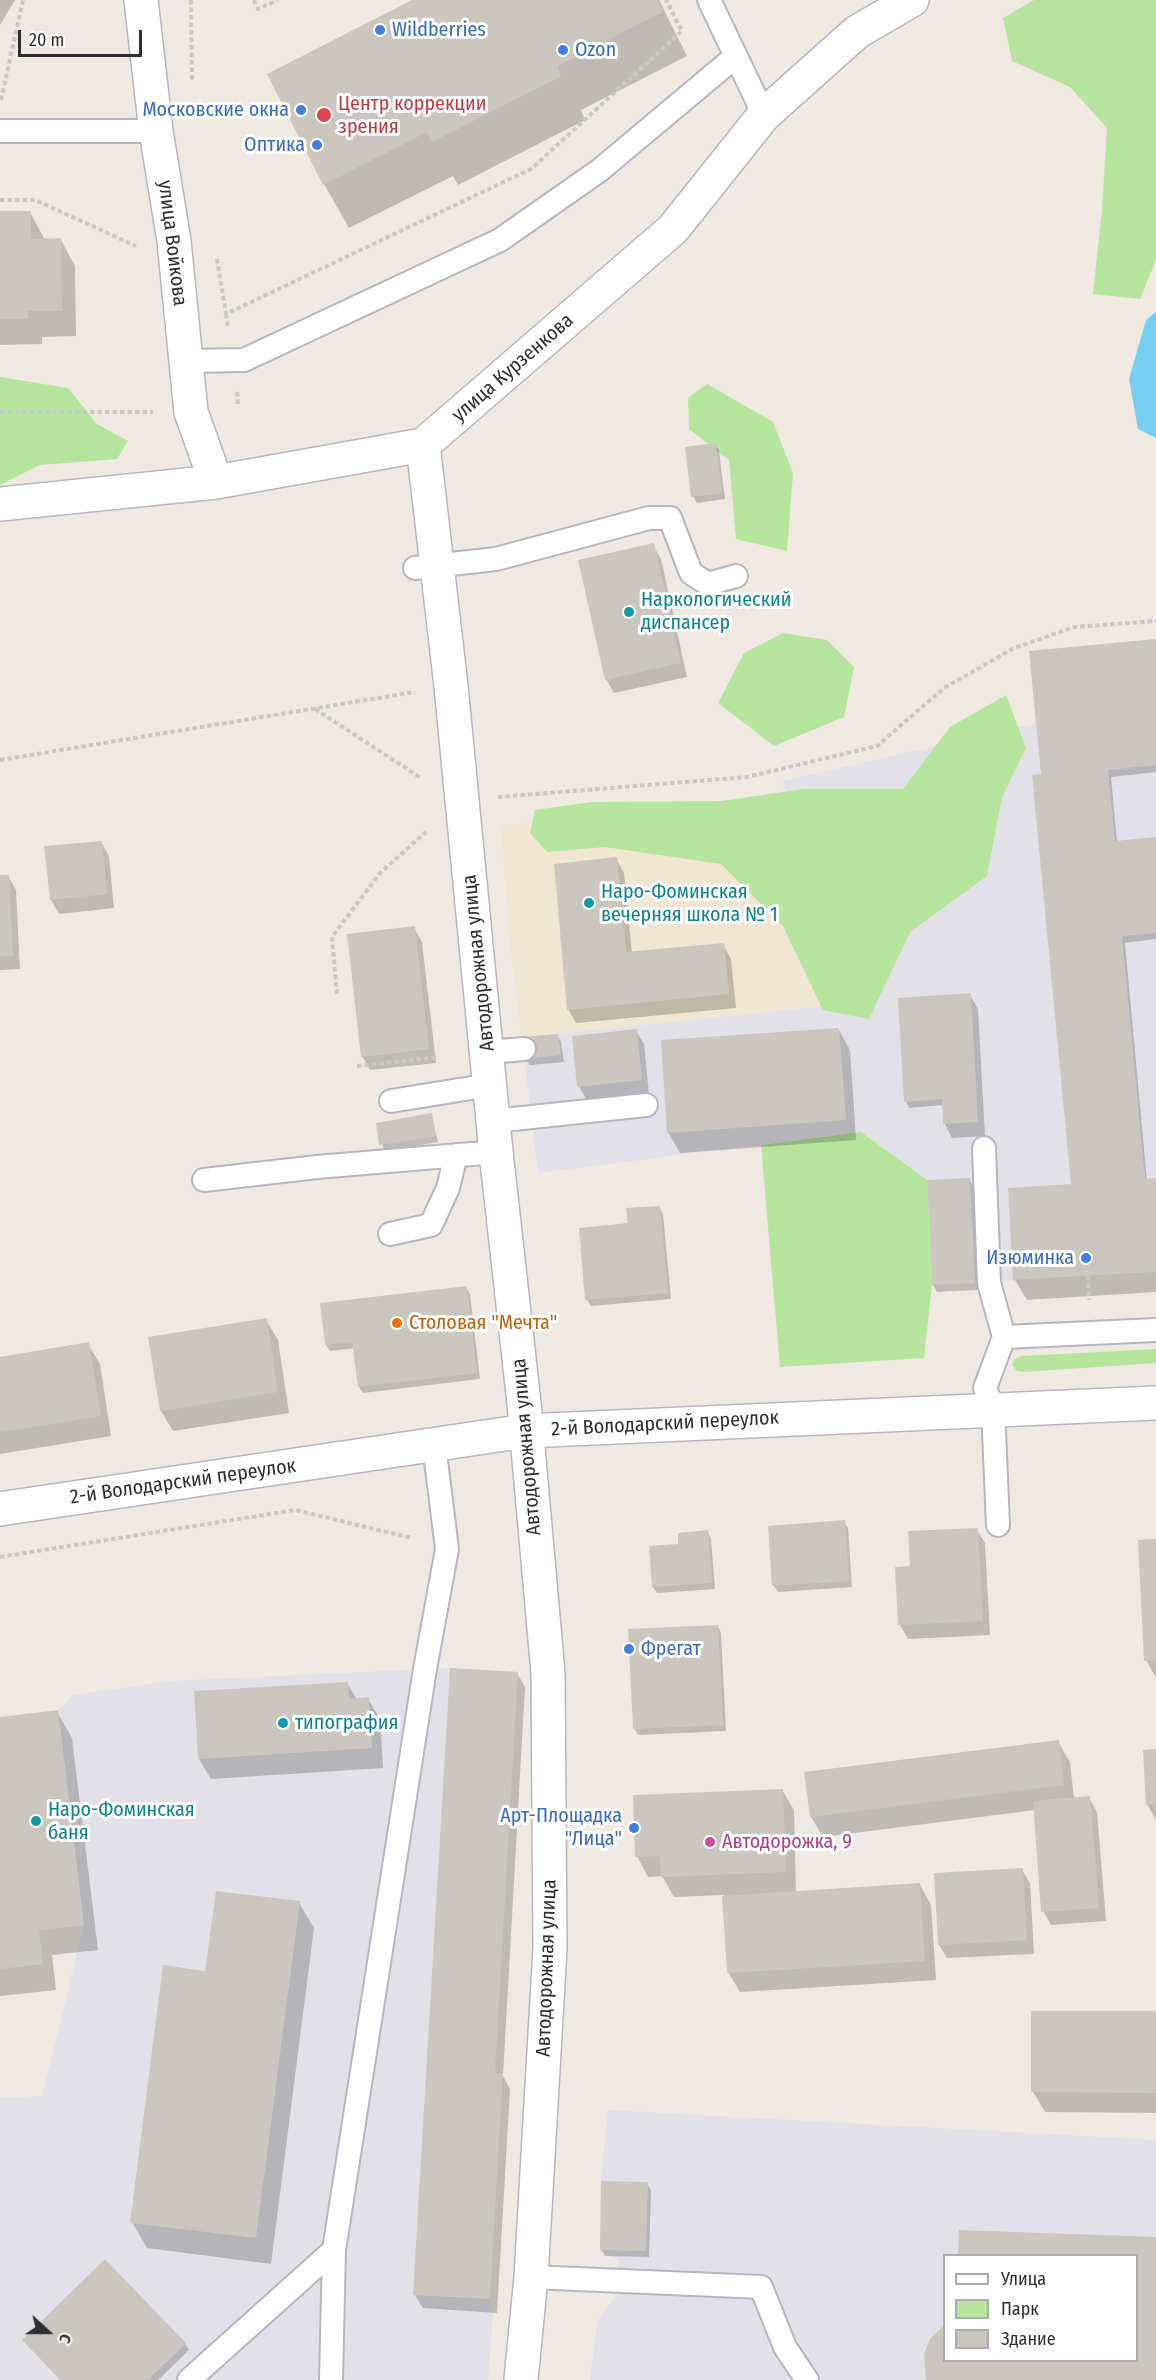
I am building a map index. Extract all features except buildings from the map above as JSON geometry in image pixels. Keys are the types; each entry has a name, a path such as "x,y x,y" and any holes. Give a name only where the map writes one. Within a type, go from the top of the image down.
{"street":[{"name":"улица Войкова","path":"141,0 156,131 177,264 190,412 216,482"},
{"name":"улица Курзенкова","path":"423,445 673,230 764,115 857,32 912,0"},
{"path":"0,504 216,482 423,445"},
{"name":"Автодорожная улица","path":"423,445 427,567 451,686 495,1136 524,1403 548,1673 550,1948 531,2277 521,2380"},
{"name":"2-й Володарский переулок","path":"0,1509 525,1431 993,1408 1156,1403"}],"lane":[{"path":"709,0 764,115"},
{"path":"186,361 244,360 500,240 600,170 736,56"},
{"path":"0,131 156,131"},
{"path":"427,567 496,559 649,518 670,518 691,573 708,584 736,576"},
{"path":"487,1052 524,1049"},
{"path":"391,1101 490,1084"},
{"path":"204,1180 456,1155 495,1136 646,1105"},
{"path":"984,1148 989,1283 1004,1337 986,1388 993,1408 998,1525"},
{"path":"390,1234 431,1225 448,1188 456,1155"},
{"path":"1004,1337 1156,1330"},
{"path":"331,2380 334,2250 423,1681 447,1549 434,1445"},
{"path":"189,2380 334,2250"},
{"path":"531,2277 761,2287 785,2347 807,2380"}],"path":[{"path":"0,104 23,0"},
{"path":"191,0 192,84"},
{"path":"254,0 258,9 278,0"},
{"path":"217,256 226,314 531,169 682,31 666,0"},
{"path":"0,200 34,200 177,264"},
{"path":"0,412 163,412"},
{"path":"315,709 408,771 463,800 747,777 877,746 944,688 1014,648 1074,627 1156,621"},
{"path":"0,760 451,686"},
{"path":"337,994 332,937 380,873 463,800"},
{"path":"357,1066 444,1056"},
{"path":"0,1557 295,1510 417,1539 446,1534"}],"shaded area":[{"path":"1156,639 1156,1272 932,1285 927,1180 861,1132 538,1173 522,1037 836,1005 783,781 1036,723 1029,651"},
{"path":"790,810 836,1005 522,1037 510,945 501,825"},
{"path":"450,1668 518,1672 495,2072 503,2073 490,2299 493,2313 488,2380 0,2380 0,2098 42,2096 84,1925 58,1710 74,1695 171,1681"},
{"path":"608,2110 1156,2140 1156,2380 590,2380 597,2322 616,2296 619,2260 600,2250 601,2181"}],"green space":[{"path":"1034,0 1156,0 1156,260 1140,299 1093,294 1102,210 1107,128 1070,87 1012,61 1003,18"},
{"path":"0,377 68,388 97,424 128,441 117,459 40,465 0,485"},
{"path":"707,384 773,422 793,473 787,551 736,539 729,460 689,429 688,398"},
{"path":"783,633 827,640 854,667 844,717 774,746 718,703 744,653"},
{"path":"1006,695 1026,748 1002,797 987,876 910,932 869,1019 823,1010 783,926 721,864 605,847 547,852 530,833 535,810 592,802 722,801 803,789 903,789 950,727"},
{"path":"861,1132 927,1180 932,1285 924,1358 780,1367 761,1145"},
{"path":"1156,1349 1156,1363 1024,1372 1017,1371 1012,1365 1015,1359 1022,1356"}],"water":[{"path":"1156,312 1156,438 1138,429 1129,379 1146,320"}],"place":[{"name":"Wildberries","path":"380,30"},
{"name":"Ozon","path":"563,50"},
{"name":"Московские окна","path":"301,110"},
{"name":"Центр коррекции зрения","path":"324,115"},
{"name":"Оптика","path":"317,145"},
{"name":"Наркологический диспансер","path":"629,612"},
{"name":"Наро-Фоминская вечерняя школа № 1","path":"589,903"},
{"name":"Изюминка","path":"1086,1258"},
{"name":"Столовая \"Мечта\"","path":"397,1323"},
{"name":"Фрегат","path":"629,1649"},
{"name":"типография","path":"283,1723"},
{"name":"Наро-Фоминская баня","path":"36,1821"},
{"name":"Арт-Площадка \"Лица\"","path":"634,1828"},
{"name":"Автодорожка, 9","path":"710,1842"}]}
